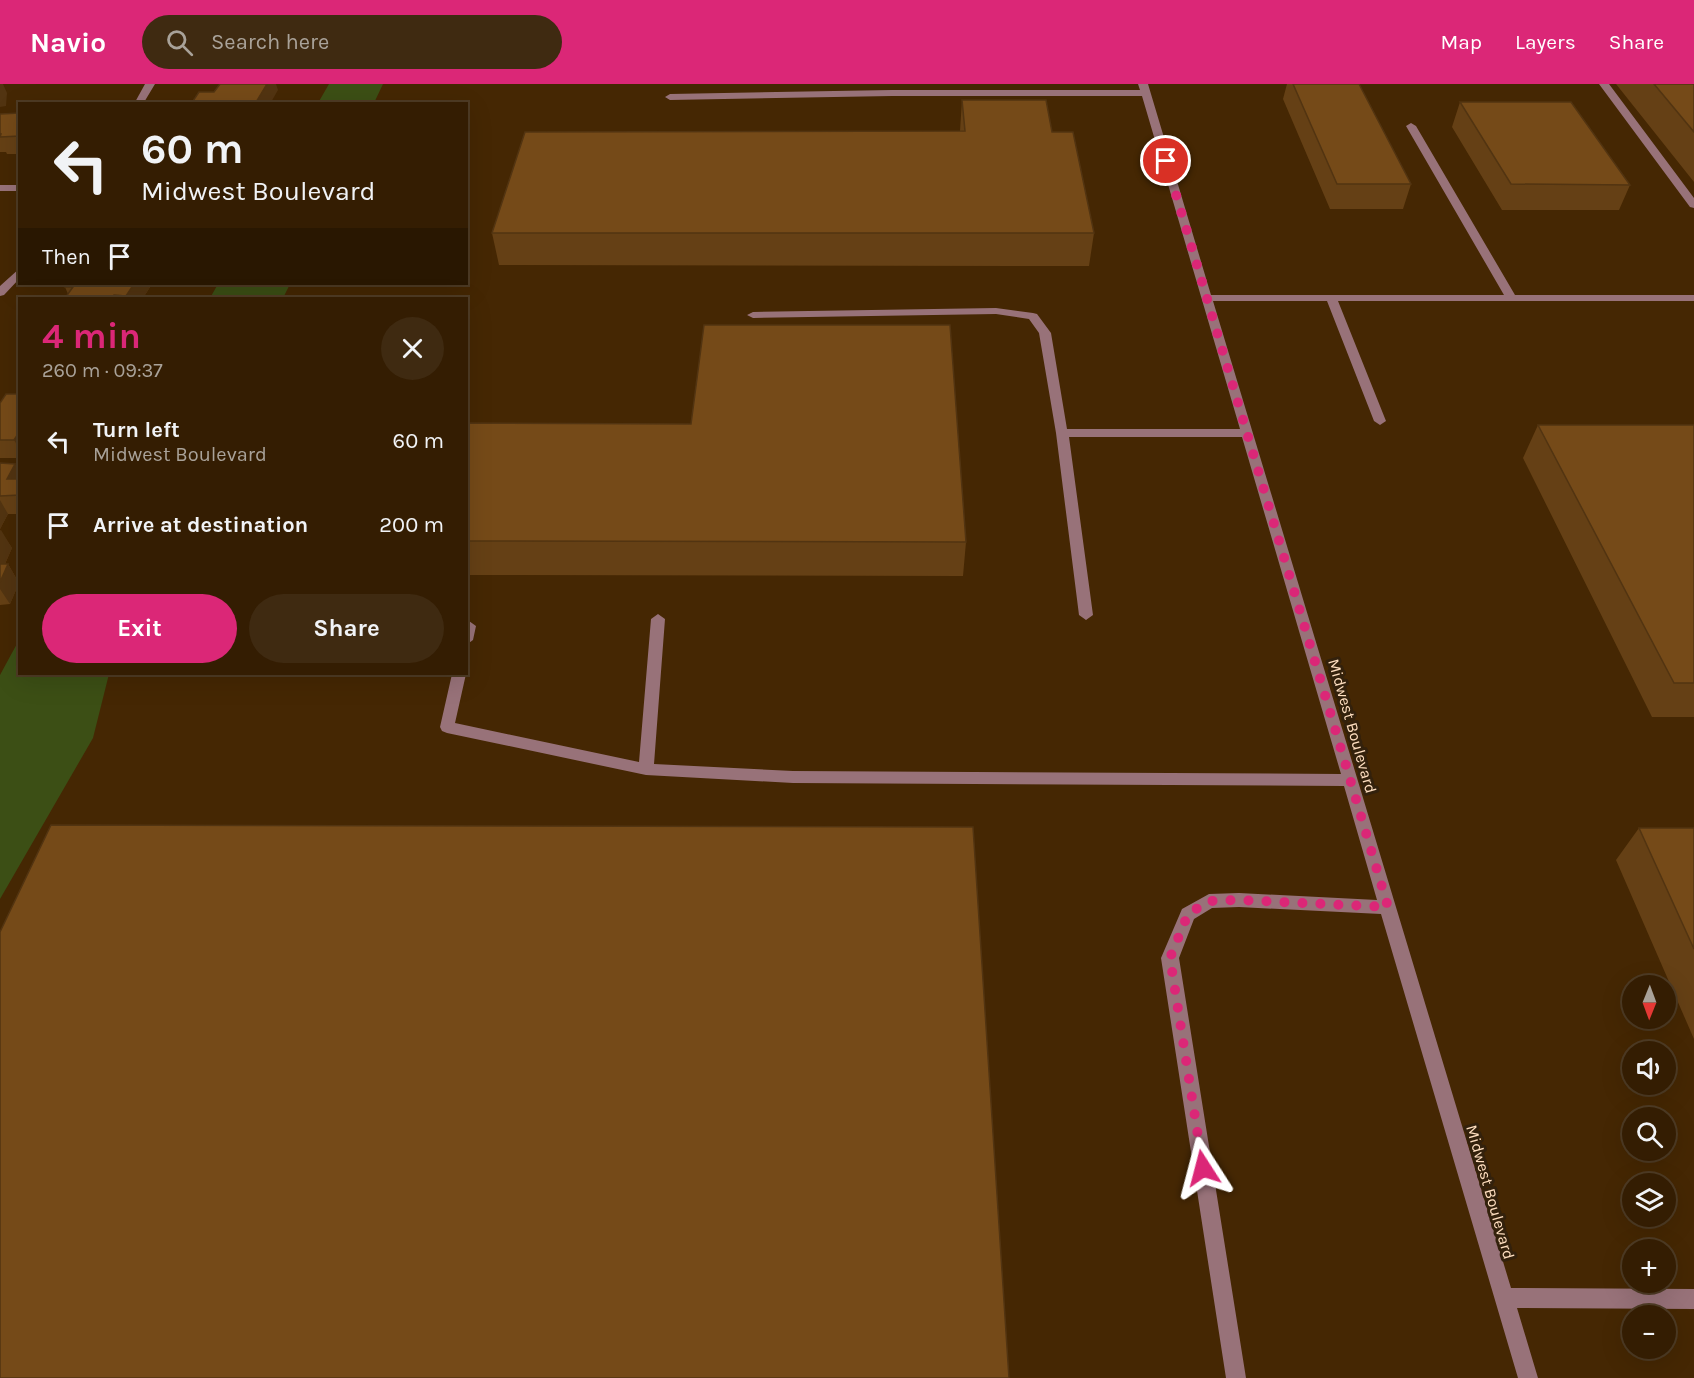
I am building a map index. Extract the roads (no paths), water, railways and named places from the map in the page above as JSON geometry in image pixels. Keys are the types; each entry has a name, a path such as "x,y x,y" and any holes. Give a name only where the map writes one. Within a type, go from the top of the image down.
{"street":[{"path":"139,102 150,84"},
{"path":"1604,84 1694,205"},
{"path":"670,98 1144,88"},
{"name":"Midwest Boulevard","path":"1144,88 1528,1378"},
{"path":"1411,126 1510,298"},
{"path":"0,188 18,188"},
{"path":"0,292 18,273"},
{"path":"1208,298 1694,298"},
{"path":"1332,299 1380,420"},
{"path":"753,315 996,311 1033,316 1046,333 1086,615"},
{"path":"1062,433 1248,433"},
{"path":"646,769 658,619"},
{"path":"459,675 447,727 646,769 793,777 1350,780"},
{"path":"1236,1378 1170,958 1188,914 1209,901 1239,900 1388,907"},
{"path":"1504,1298 1694,1299"}]}
